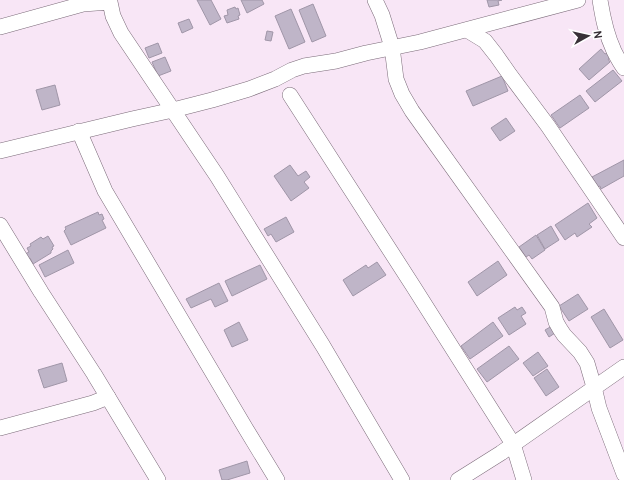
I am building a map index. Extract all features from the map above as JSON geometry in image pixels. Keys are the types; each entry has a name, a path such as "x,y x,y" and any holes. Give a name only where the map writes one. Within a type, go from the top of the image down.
{"street":[{"path":"375,0 382,15 392,47 396,79 402,94 412,111 552,307 556,322 564,335 580,352 587,363 599,408 624,474"},
{"path":"0,151 79,131 173,110 249,89 304,66 336,61 392,47 420,42 578,0"},
{"path":"600,0 608,40 620,64 624,68"},
{"path":"0,27 83,4 111,1 113,16 121,33 217,176 315,333 402,480"},
{"path":"467,30 485,41 496,55 548,126 624,238"},
{"path":"290,95 414,286 513,444 524,480"},
{"path":"79,131 105,191 277,480"},
{"path":"0,225 108,397 158,480"},
{"path":"458,480 624,367"},
{"path":"1,427 93,403 108,397"}],"building":[{"path":"197,0 211,0 221,19 210,25"},
{"path":"241,0 262,0 264,4 247,13"},
{"path":"487,0 502,0 498,1 499,5 489,7"},
{"path":"313,4 326,36 312,42 299,10"},
{"path":"235,7 236,9 238,8 240,15 238,16 239,19 227,23 224,16 228,15 227,10"},
{"path":"291,9 305,42 289,49 275,16"},
{"path":"189,19 193,28 182,33 178,23"},
{"path":"267,31 273,32 271,41 265,40"},
{"path":"158,43 162,53 149,58 145,48"},
{"path":"601,49 605,54 607,53 611,57 608,59 610,62 589,80 579,69"},
{"path":"165,57 171,71 158,76 152,62"},
{"path":"613,70 622,81 595,102 586,91"},
{"path":"502,76 508,91 473,106 466,91"},
{"path":"55,85 60,105 42,110 36,90"},
{"path":"580,95 589,108 560,128 551,115"},
{"path":"506,118 515,131 500,141 491,128"},
{"path":"624,160 624,176 601,189 600,186 597,187 592,177"},
{"path":"290,165 298,176 306,171 310,177 304,182 309,188 291,201 274,176"},
{"path":"588,203 597,218 589,224 592,227 577,237 575,233 565,240 555,225"},
{"path":"98,212 99,215 102,214 104,219 102,220 106,228 71,245 64,231 66,229 65,227"},
{"path":"286,217 294,232 276,242 271,234 268,236 264,229"},
{"path":"551,226 559,240 545,249 537,235"},
{"path":"536,235 545,250 532,259 529,255 526,257 519,247"},
{"path":"48,236 54,246 52,247 53,249 51,253 33,264 30,258 28,259 25,254 29,252 27,248 31,246 30,244 41,237 43,239"},
{"path":"68,250 74,263 45,277 39,265"},
{"path":"498,261 507,275 477,296 468,282"},
{"path":"377,262 386,275 353,296 343,280 366,265 368,268"},
{"path":"260,265 267,279 232,296 225,281"},
{"path":"219,283 228,301 215,307 211,299 191,308 186,299"},
{"path":"578,294 588,309 569,321 559,306"},
{"path":"515,307 517,310 522,307 526,313 521,316 526,324 509,335 498,318"},
{"path":"604,309 623,340 610,348 591,317"},
{"path":"239,322 248,340 232,347 224,330"},
{"path":"493,322 503,336 470,359 461,346"},
{"path":"552,326 555,333 549,337 545,330"},
{"path":"509,346 519,359 487,382 477,369"},
{"path":"538,352 548,366 533,376 523,363"},
{"path":"62,363 67,381 44,388 38,370"},
{"path":"547,369 559,387 546,396 534,378"},
{"path":"247,461 250,473 227,480 222,480 219,470"}]}
